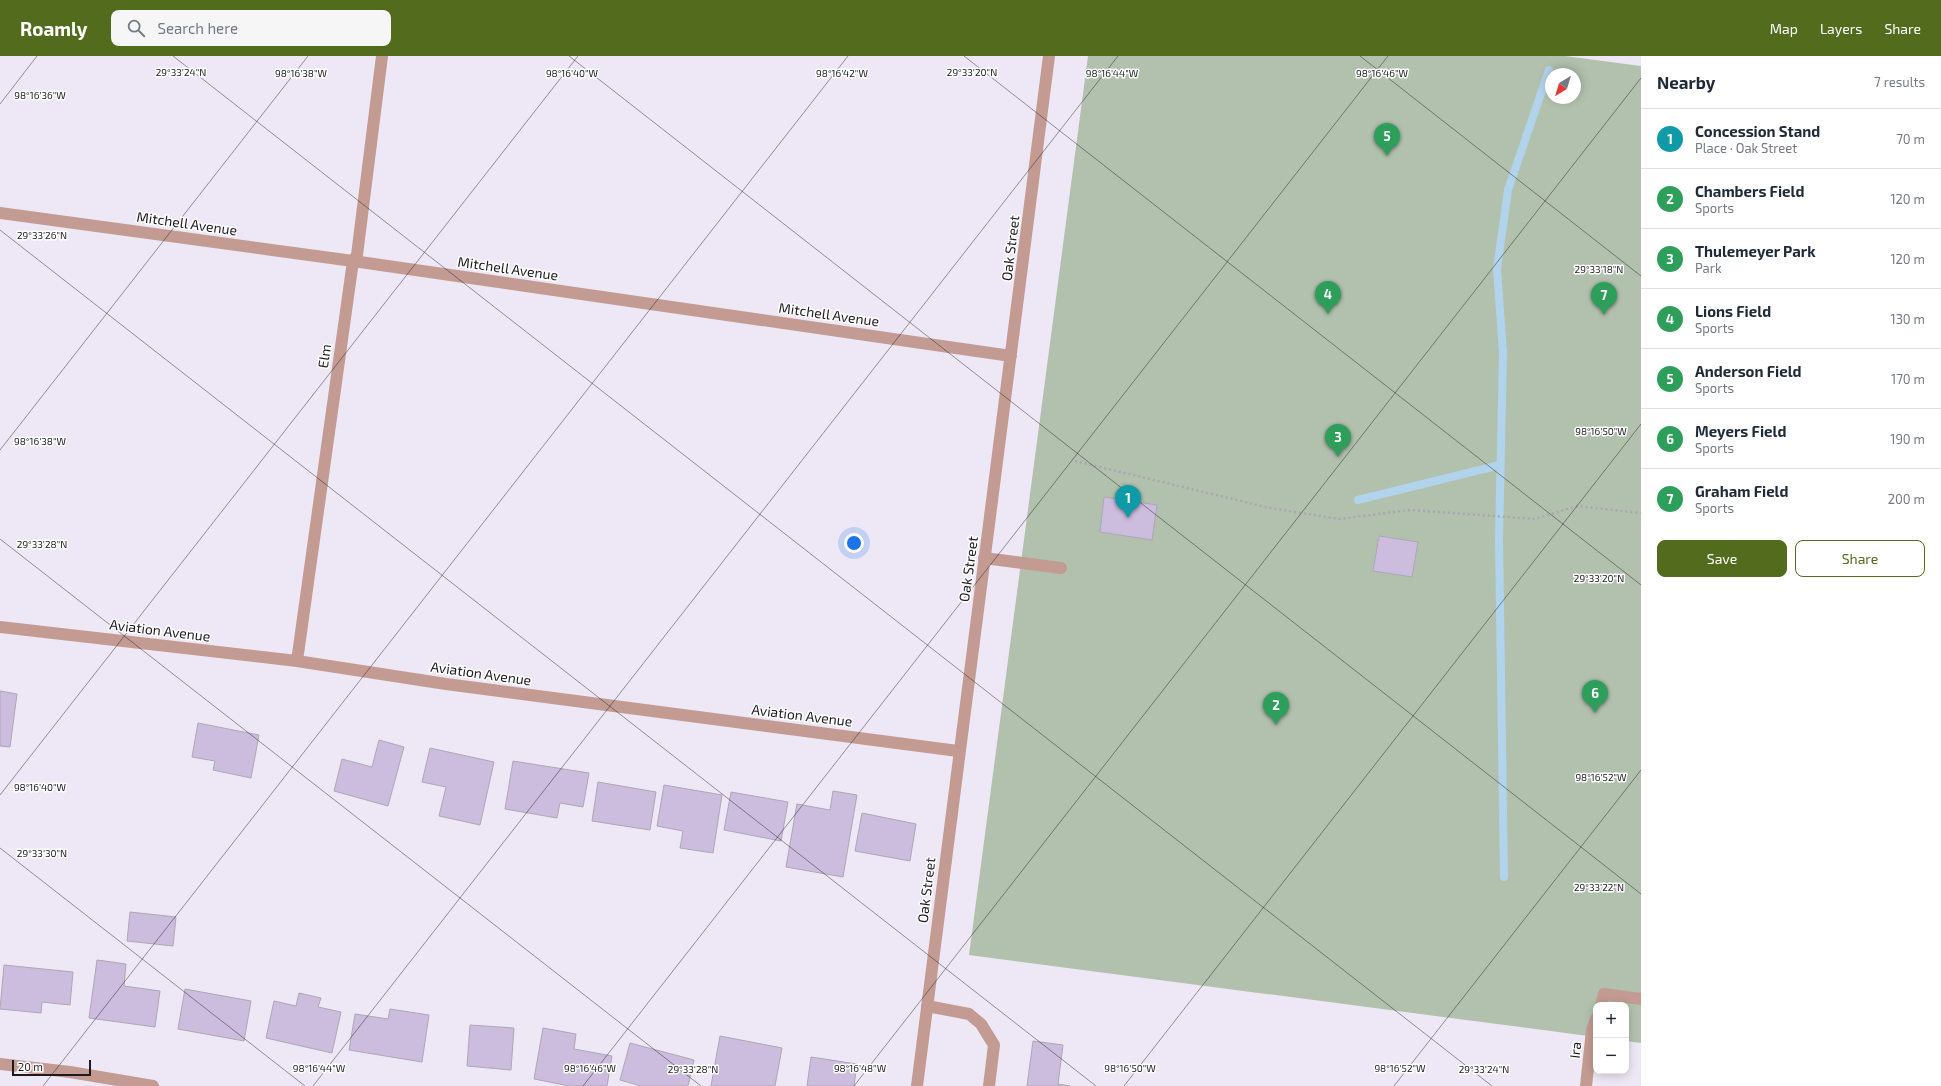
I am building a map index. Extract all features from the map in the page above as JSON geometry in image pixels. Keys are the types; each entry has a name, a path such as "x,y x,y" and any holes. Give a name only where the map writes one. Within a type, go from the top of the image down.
{"street":[{"name":"Elm","path":"297,662 353,261 357,255 382,56"},
{"name":"Oak Street","path":"917,1086 958,751 1011,356 1049,56"},
{"name":"Mitchell Avenue","path":"0,213 353,261 1011,356"},
{"path":"984,558 1061,568"},
{"name":"Aviation Avenue","path":"0,627 297,662 446,684 958,751"},
{"path":"1602,1002 1604,994 1641,999"},
{"path":"927,1006 969,1014 981,1024 994,1045 989,1086"},
{"name":"Ira","path":"1586,1086 1593,1027"},
{"path":"0,1064 70,1072 153,1086"}],"path":[{"path":"1075,461 1270,508 1339,519 1410,510 1535,519 1577,506 1641,513"}],"green space":[{"path":"1088,56 1565,56 1641,66 1641,1043 1629,1041 1629,1002 1593,1002 1593,1037 969,955"}],"building":[{"path":"1104,497 1157,505 1152,540 1100,532"},
{"path":"1379,536 1418,542 1412,577 1373,571"},
{"path":"0,691 17,694 10,747 0,746"},
{"path":"198,723 259,735 251,778 213,770 215,761 192,757"},
{"path":"379,740 404,747 388,806 334,791 342,759 372,767"},
{"path":"430,748 494,762 480,825 439,816 446,787 422,782"},
{"path":"513,761 589,773 583,807 560,803 557,818 505,809"},
{"path":"598,782 656,792 650,830 592,821"},
{"path":"664,785 722,795 713,853 680,848 683,831 657,826"},
{"path":"833,791 857,795 843,877 786,867 797,804 830,810"},
{"path":"731,792 788,802 781,841 724,830"},
{"path":"862,813 916,824 910,861 855,851"},
{"path":"130,912 176,917 173,946 127,941"},
{"path":"97,960 126,964 124,986 160,991 155,1027 89,1018"},
{"path":"4,965 73,972 70,1005 42,1002 41,1013 0,1009"},
{"path":"185,989 251,1001 244,1041 178,1029"},
{"path":"299,993 321,998 318,1007 341,1012 332,1053 266,1038 274,1001 296,1006"},
{"path":"390,1009 429,1015 422,1062 349,1050 355,1014 388,1019"},
{"path":"470,1025 514,1028 511,1070 467,1066"},
{"path":"543,1028 576,1034 574,1049 612,1056 607,1086 570,1086 534,1079"},
{"path":"720,1036 782,1048 775,1086 711,1086"},
{"path":"1033,1041 1063,1045 1058,1084 1070,1086 1027,1086"},
{"path":"630,1043 694,1060 688,1086 641,1086 620,1080"},
{"path":"811,1057 857,1064 854,1086 807,1086"}],"waterway":[{"path":"1504,877 1499,539 1503,353 1497,269 1508,190 1545,82"},
{"path":"1358,500 1500,465"}],"place":[{"name":"Anderson Field","path":"1387,156"},
{"name":"Lions Field","path":"1328,314"},
{"name":"Graham Field","path":"1604,315"},
{"name":"Thulemeyer Park","path":"1338,457"},
{"name":"Concession Stand","path":"1128,518"},
{"name":"Meyers Field","path":"1595,713"},
{"name":"Chambers Field","path":"1276,725"}]}
